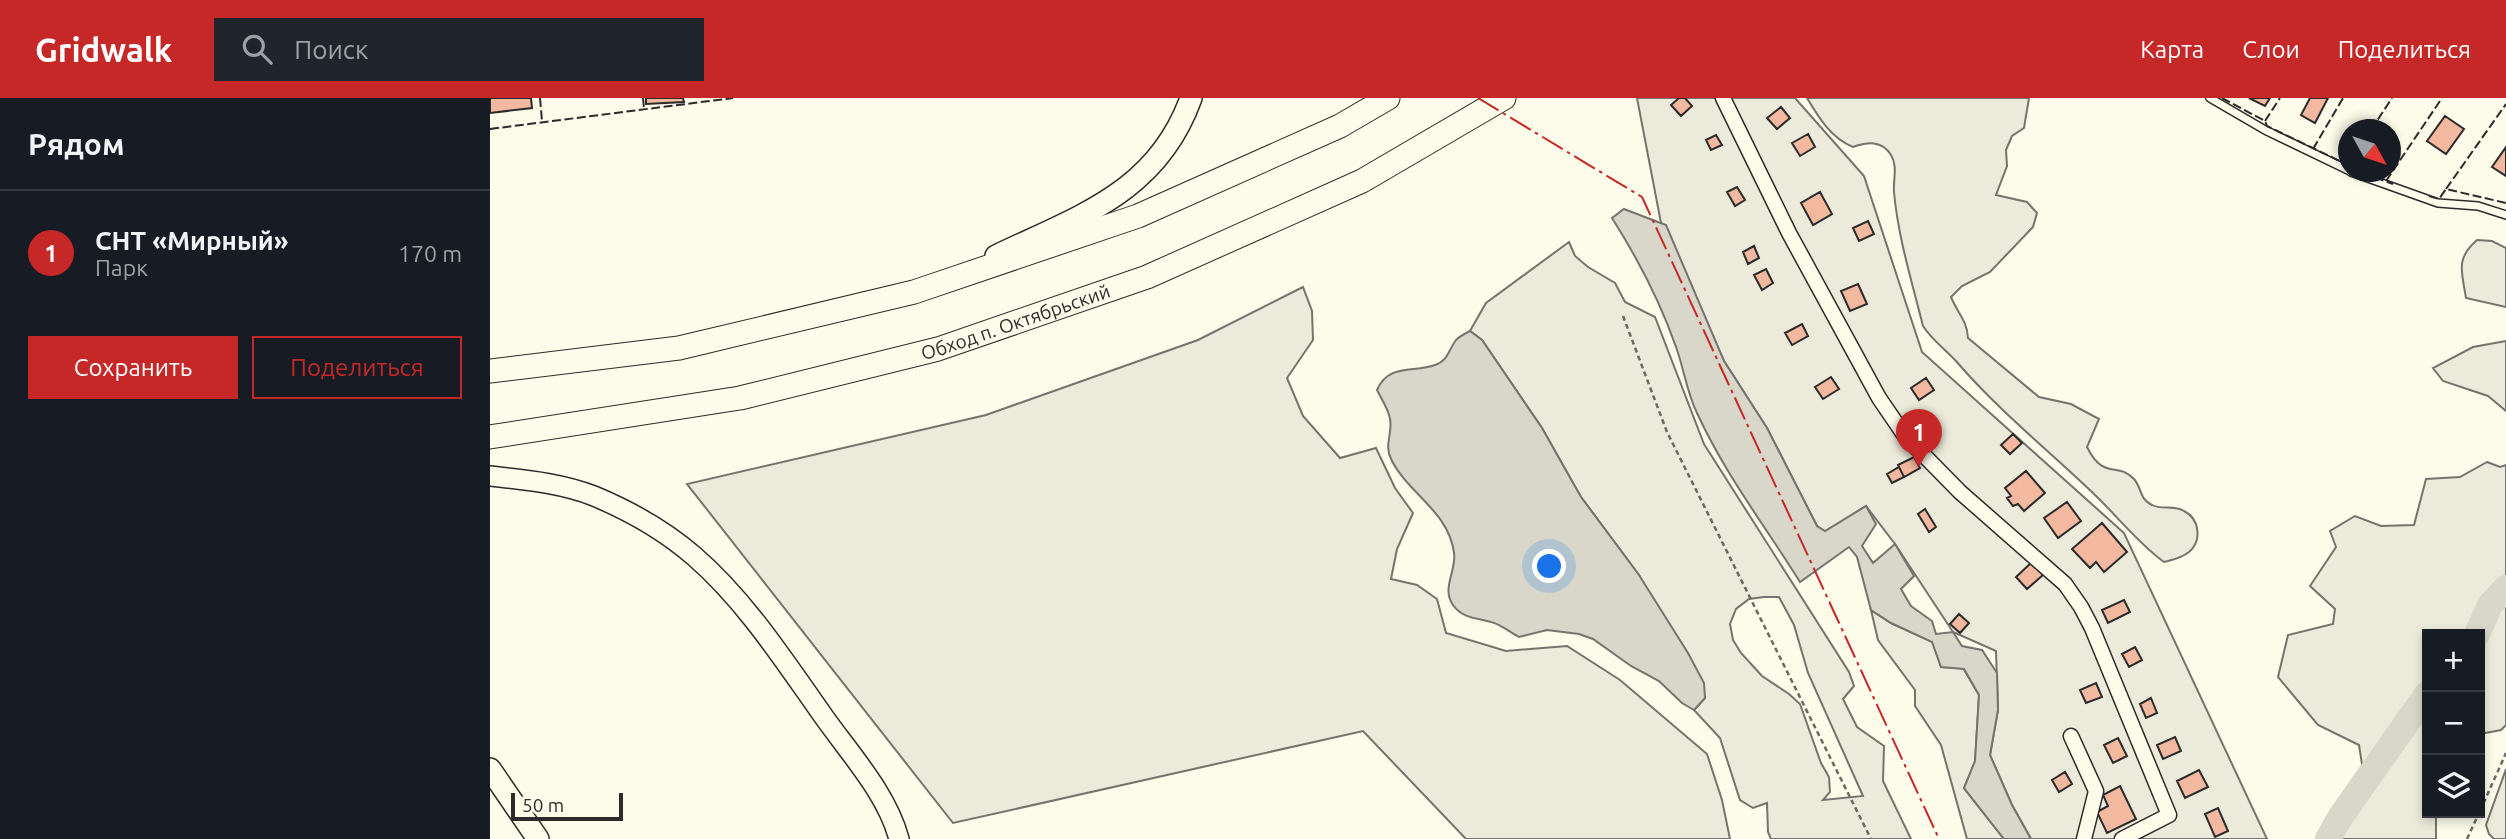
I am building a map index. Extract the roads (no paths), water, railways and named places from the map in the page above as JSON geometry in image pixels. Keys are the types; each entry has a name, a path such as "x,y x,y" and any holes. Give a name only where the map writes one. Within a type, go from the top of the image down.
{"highway":[{"path":"490,371 679,348 914,292 1138,216 1340,126 1388,98"},
{"name":"Обход п. Октябрьский","path":"490,437 740,398 938,349 1147,277 1362,181 1504,98"}],"main road":[{"path":"936,284 1087,212 1129,187 1160,157 1181,126 1191,98"},
{"path":"490,476 543,482 593,496 647,522 694,556 737,601 780,656 876,789 895,824 899,839"},
{"path":"490,769 538,839"}],"street":[{"path":"1723,98 1789,233 1879,398 1905,436 1960,492 2065,584 2092,628 2168,815 2122,839"},
{"path":"2071,736 2096,790 2084,839"}],"lane":[{"path":"2210,98 2265,130 2338,165"},
{"path":"2380,182 2438,203 2478,206 2506,215"}],"waterway":[{"path":"2479,629 2490,605 2506,588"},
{"path":"2328,839 2341,816 2422,701"}],"place":[{"name":"СНТ «Мирный»","path":"1919,467"}]}
